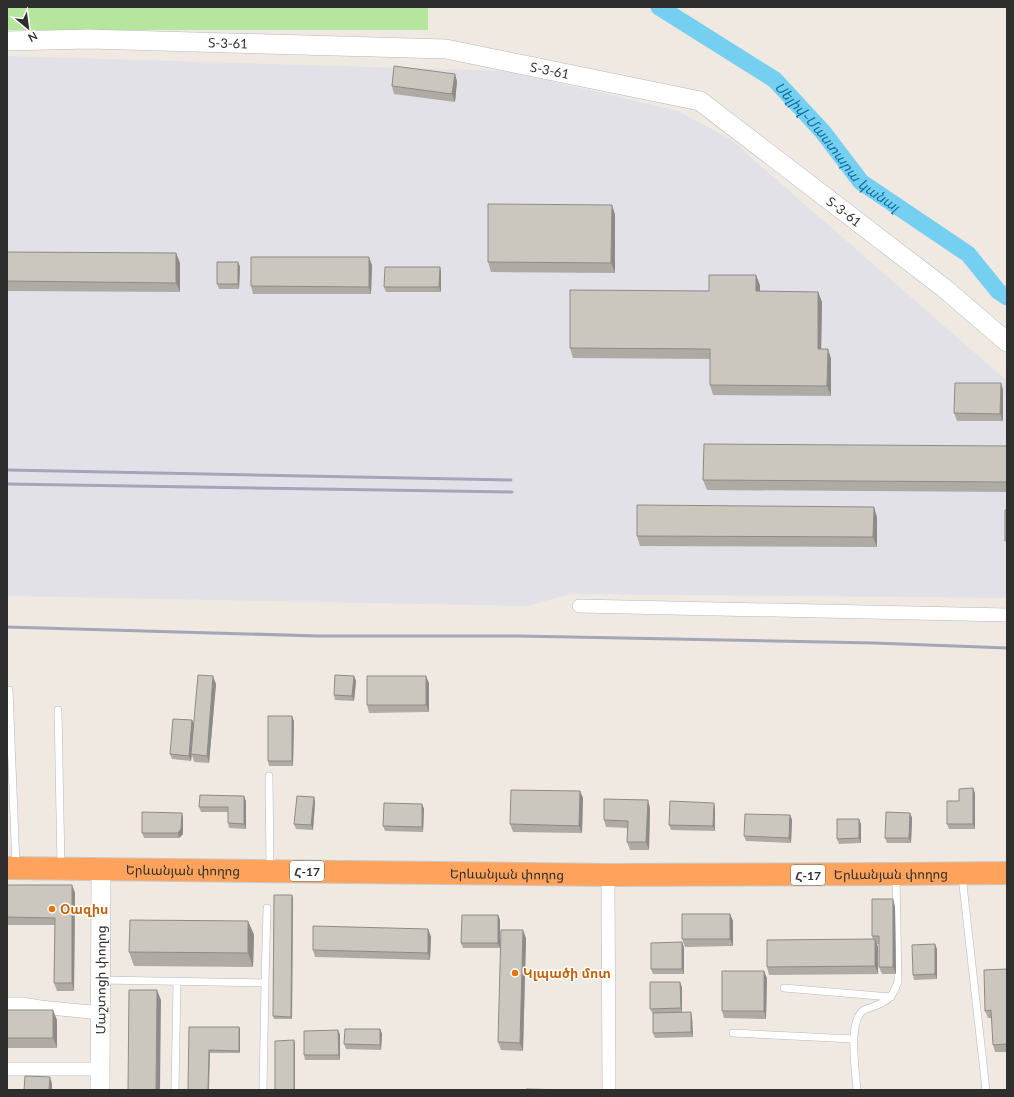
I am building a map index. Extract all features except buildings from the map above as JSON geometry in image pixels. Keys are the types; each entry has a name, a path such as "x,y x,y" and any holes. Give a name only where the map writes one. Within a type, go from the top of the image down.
{"highway":[{"name":"Երևանյան փողոց","path":"11,868 608,875 1007,873"}],"street":[{"name":"Տ-3-61","path":"7,41 89,39 446,49 700,101 944,288 1007,342"},
{"path":"580,606 1007,615"},
{"name":"Մաշտոցի փողոց","path":"100,1090 102,869"},
{"path":"608,875 609,1090"},
{"path":"7,1004 23,1004 101,1013"},
{"path":"7,1069 100,1069"}],"lane":[{"path":"9,690 11,868"},
{"path":"58,710 61,869"},
{"path":"269,776 270,870"},
{"path":"857,1090 853,1038 857,1020 863,1011 878,1005 891,997 898,982 896,874"},
{"path":"962,874 986,1090"},
{"path":"263,1090 267,908"},
{"path":"101,980 177,983 265,983"},
{"path":"175,1090 177,983"},
{"path":"784,988 891,997"},
{"path":"733,1033 853,1038"}],"shaded area":[{"path":"7,56 507,71 678,111 730,139 1007,381 1007,598 570,594 527,606 7,596"}],"green space":[{"path":"7,7 428,7 428,30 7,30"}],"waterway":[{"name":"Սելիվ֊Մաստարա կանալ","path":"659,7 775,80 823,132 861,182 968,254 998,291 1007,297"}],"railway":[{"path":"7,470 511,480"},
{"path":"7,484 512,492"},
{"path":"7,627 319,636 519,636 874,643 1007,648"}],"place":[{"name":"Օազիս","path":"52,909"},
{"name":"Կլպածի մոտ","path":"515,973"}]}
